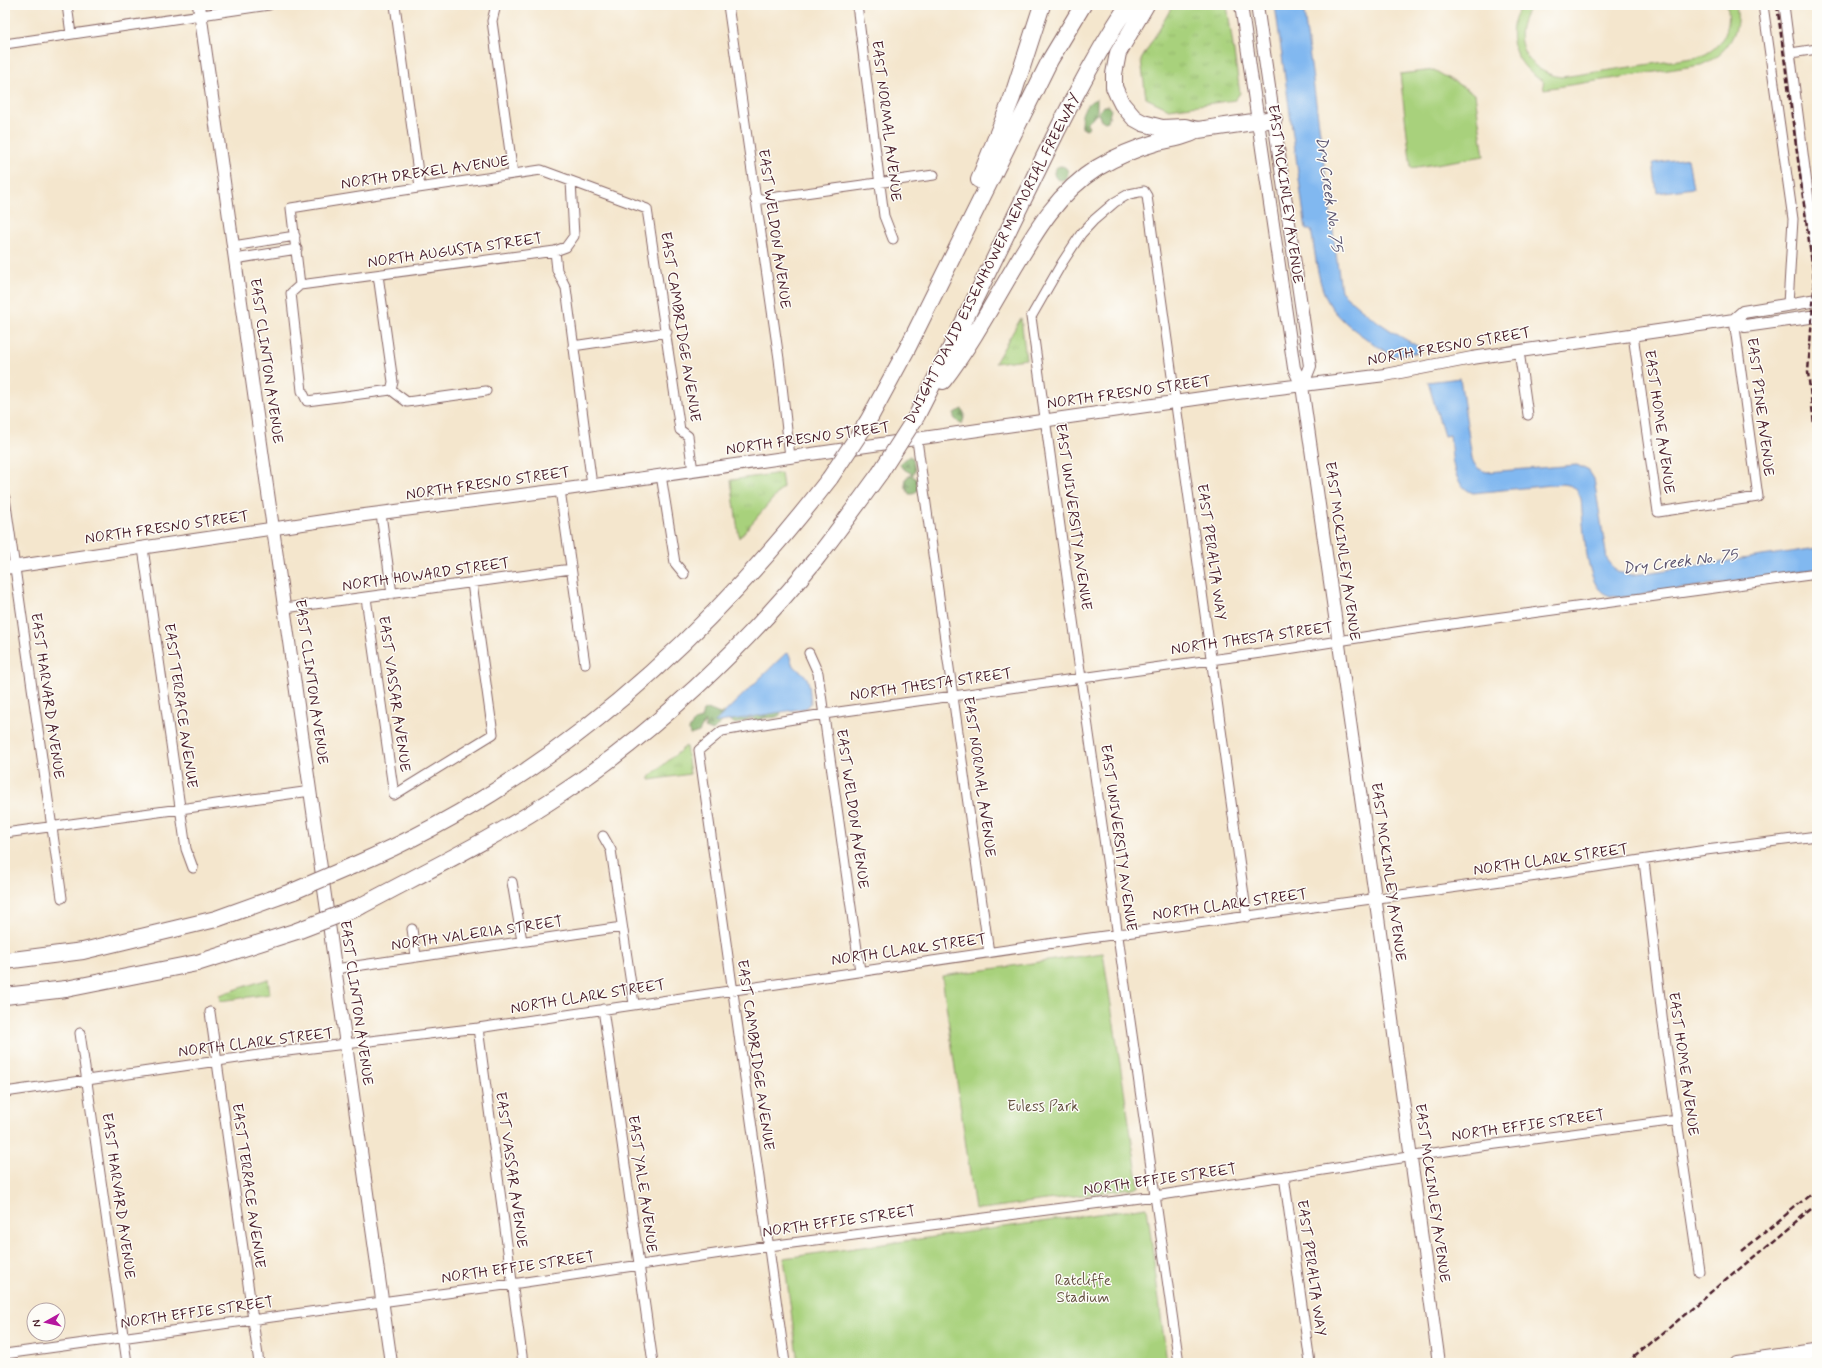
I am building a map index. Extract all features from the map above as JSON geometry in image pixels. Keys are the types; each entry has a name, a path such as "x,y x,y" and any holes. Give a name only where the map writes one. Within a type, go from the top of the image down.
{"highway":[{"path":"907,349 1012,98 1042,5"},
{"path":"5,961 83,950 216,919 294,891 386,851 493,793 546,759 598,719 653,671 701,626 775,545 830,478 868,421 907,349 1050,60 1083,5"},
{"name":"DWIGHT DAVID EISENHOWER MEMORIAL FREEWAY","path":"5,996 66,989 197,963 297,932 359,907 484,841 558,796 632,742 708,675 768,614 816,559 880,473 916,417 1060,123 1104,41 1128,5"},
{"path":"1146,5 1118,53 1114,74 1114,87 1127,111 1143,123 1162,128 1186,127 1198,130"},
{"path":"916,417 951,371 1038,227 1069,190 1097,168 1114,159 1157,143 1188,136 1198,130 1274,119"}],"main road":[{"name":"EAST MCKINLEY AVENUE","path":"1241,5 1294,368 1302,386 1376,899 1439,1363"},
{"name":"EAST MCKINLEY AVENUE","path":"1257,5 1310,366 1302,386"},
{"name":"EAST CLINTON AVENUE","path":"200,11 391,1363"},
{"name":"NORTH FRESNO STREET","path":"10,567 917,440 1176,402 1385,375 1410,369 1518,351 1734,320 1743,312 1817,300"},
{"path":"1745,326 1775,317 1812,312 1817,309"},
{"path":"1734,320 1745,326 1817,316"},
{"path":"1737,1363 1817,1352"}],"street":[{"path":"67,5 72,34"},
{"path":"5,44 72,34 200,11 268,5"},
{"path":"395,5 420,188"},
{"path":"496,5 492,21 513,174"},
{"name":"EAST WELDON AVENUE","path":"728,5 779,359 790,457"},
{"name":"EAST NORMAL AVENUE","path":"857,5 884,216 893,240"},
{"path":"1764,5 1793,219 1788,304"},
{"path":"1784,5 1817,262"},
{"path":"1790,53 1817,49"},
{"name":"NORTH DREXEL AVENUE","path":"295,236 290,208 541,170 648,209"},
{"path":"755,200 934,175"},
{"path":"555,251 566,247 574,236 571,181"},
{"name":"EAST PERALTA WAY","path":"1031,317 1062,263 1086,229 1115,202 1129,194 1144,190 1147,196 1247,917"},
{"name":"EAST CAMBRIDGE AVENUE","path":"648,209 680,430 688,436 693,471"},
{"path":"234,246 295,236 300,285 291,293 302,391 307,401 391,390 406,402 486,391"},
{"path":"235,259 297,249"},
{"name":"NORTH AUGUSTA STREET","path":"300,285 555,251 557,270 566,288 592,485"},
{"path":"378,275 393,382 391,390"},
{"name":"EAST UNIVERSITY AVENUE","path":"1031,317 1179,1363"},
{"name":"EAST PINE AVENUE","path":"1658,512 1758,497 1734,320"},
{"path":"573,346 667,332"},
{"name":"EAST HOME AVENUE","path":"1633,335 1658,512"},
{"path":"1518,351 1528,415"},
{"name":"EAST NORMAL AVENUE","path":"917,440 989,953"},
{"path":"661,475 674,563 684,574"},
{"path":"560,490 585,664"},
{"name":"EAST HARVARD AVENUE","path":"5,498 10,567 62,898"},
{"name":"EAST VASSAR AVENUE","path":"381,514 392,594"},
{"name":"EAST TERRACE AVENUE","path":"143,548 186,849 193,868"},
{"name":"NORTH HOWARD STREET","path":"285,608 472,584 571,569"},
{"name":"NORTH THESTA STREET","path":"699,750 722,730 824,714 1817,574"},
{"name":"EAST VASSAR AVENUE","path":"366,598 394,795 494,734 472,584"},
{"name":"EAST WELDON AVENUE","path":"809,653 818,673 860,971"},
{"name":"EAST CAMBRIDGE AVENUE","path":"699,750 731,990 785,1363"},
{"path":"5,833 310,791"},
{"path":"603,836 611,850 634,1004"},
{"name":"NORTH CLARK STREET","path":"5,1092 217,1061 478,1028 860,971 1644,861 1706,850 1817,836"},
{"name":"EAST HOME AVENUE","path":"1644,861 1663,1024 1699,1271"},
{"path":"512,882 522,941"},
{"name":"NORTH VALERIA STREET","path":"335,969 622,926"},
{"path":"412,929 416,956"},
{"name":"EAST YALE AVENUE","path":"603,1009 654,1363"},
{"name":"EAST TERRACE AVENUE","path":"210,1012 259,1363"},
{"name":"EAST VASSAR AVENUE","path":"478,1028 523,1363"},
{"name":"EAST HARVARD AVENUE","path":"80,1032 127,1363"},
{"name":"NORTH EFFIE STREET","path":"5,1354 512,1284 639,1264 769,1246 1155,1196 1411,1156 1677,1120"},
{"name":"EAST PERALTA WAY","path":"1284,1176 1310,1363"}],"green space":[{"path":"1173,5 1227,5 1240,93 1235,100 1169,109 1146,98 1141,60"},
{"path":"1522,5 1533,5 1525,16 1521,28 1521,39 1529,60 1538,68 1549,74 1562,77 1699,57 1714,49 1724,37 1728,22 1727,5 1736,5 1737,24 1725,49 1710,61 1701,65 1544,89 1543,81 1533,75 1525,67 1514,48 1512,37 1513,26 1516,15"},
{"path":"1434,70 1475,94 1484,156 1411,168 1400,74"},
{"path":"1097,99 1097,114 1086,123 1089,127 1087,129 1082,128 1082,117 1084,110 1089,103"},
{"path":"1103,106 1109,106 1111,109 1108,121 1105,122 1100,119 1099,112"},
{"path":"1061,166 1066,168 1068,173 1066,178 1061,180 1056,178 1054,173 1056,168"},
{"path":"1021,318 1026,359 995,363"},
{"path":"962,409 965,415 962,424 954,418 954,413"},
{"path":"909,456 913,458 915,471 912,476 916,478 918,490 913,494 909,494 905,485 906,478 912,474 902,468 900,464"},
{"path":"781,473 783,487 739,538 731,480"},
{"path":"708,709 720,714 724,712 727,716 782,711 778,716 756,721 753,718 735,724 729,719 722,722 713,731 705,728 705,721 699,732 690,735 689,730 694,721 701,719 703,711"},
{"path":"686,746 690,774 650,780 650,776"},
{"name":"Euless Park","path":"1103,953 1139,1187 975,1210 942,976"},
{"path":"268,979 270,994 220,1001 219,995"},
{"name":"Ratcliffe Stadium","path":"1147,1207 1167,1363 798,1363 784,1258"}],"water":[{"path":"1275,5 1303,5 1341,291 1380,323 1423,349 1421,352 1392,356 1345,322 1327,300 1320,281 1311,230 1306,230"},
{"path":"1688,158 1693,188 1657,193 1653,163"},
{"path":"1460,378 1472,458 1479,469 1487,472 1577,465 1589,471 1594,479 1607,559 1617,572 1632,575 1817,548 1817,569 1625,597 1614,597 1605,594 1599,589 1594,581 1591,571 1584,533 1581,499 1574,488 1569,485 1562,484 1473,493 1460,483 1452,460 1450,435 1444,436 1428,382"},
{"path":"786,653 789,654 793,666 806,677 808,681 811,703 806,708 714,723"}],"railway":[{"path":"1777,5 1813,271 1814,291 1808,372 1817,450"},
{"path":"1742,1251 1817,1189"},
{"path":"1627,1363 1817,1204"}],"water label":[{"name":"Dry Creek No. 75","path":"1329,194"},
{"name":"Dry Creek No. 75","path":"1680,562"}]}
